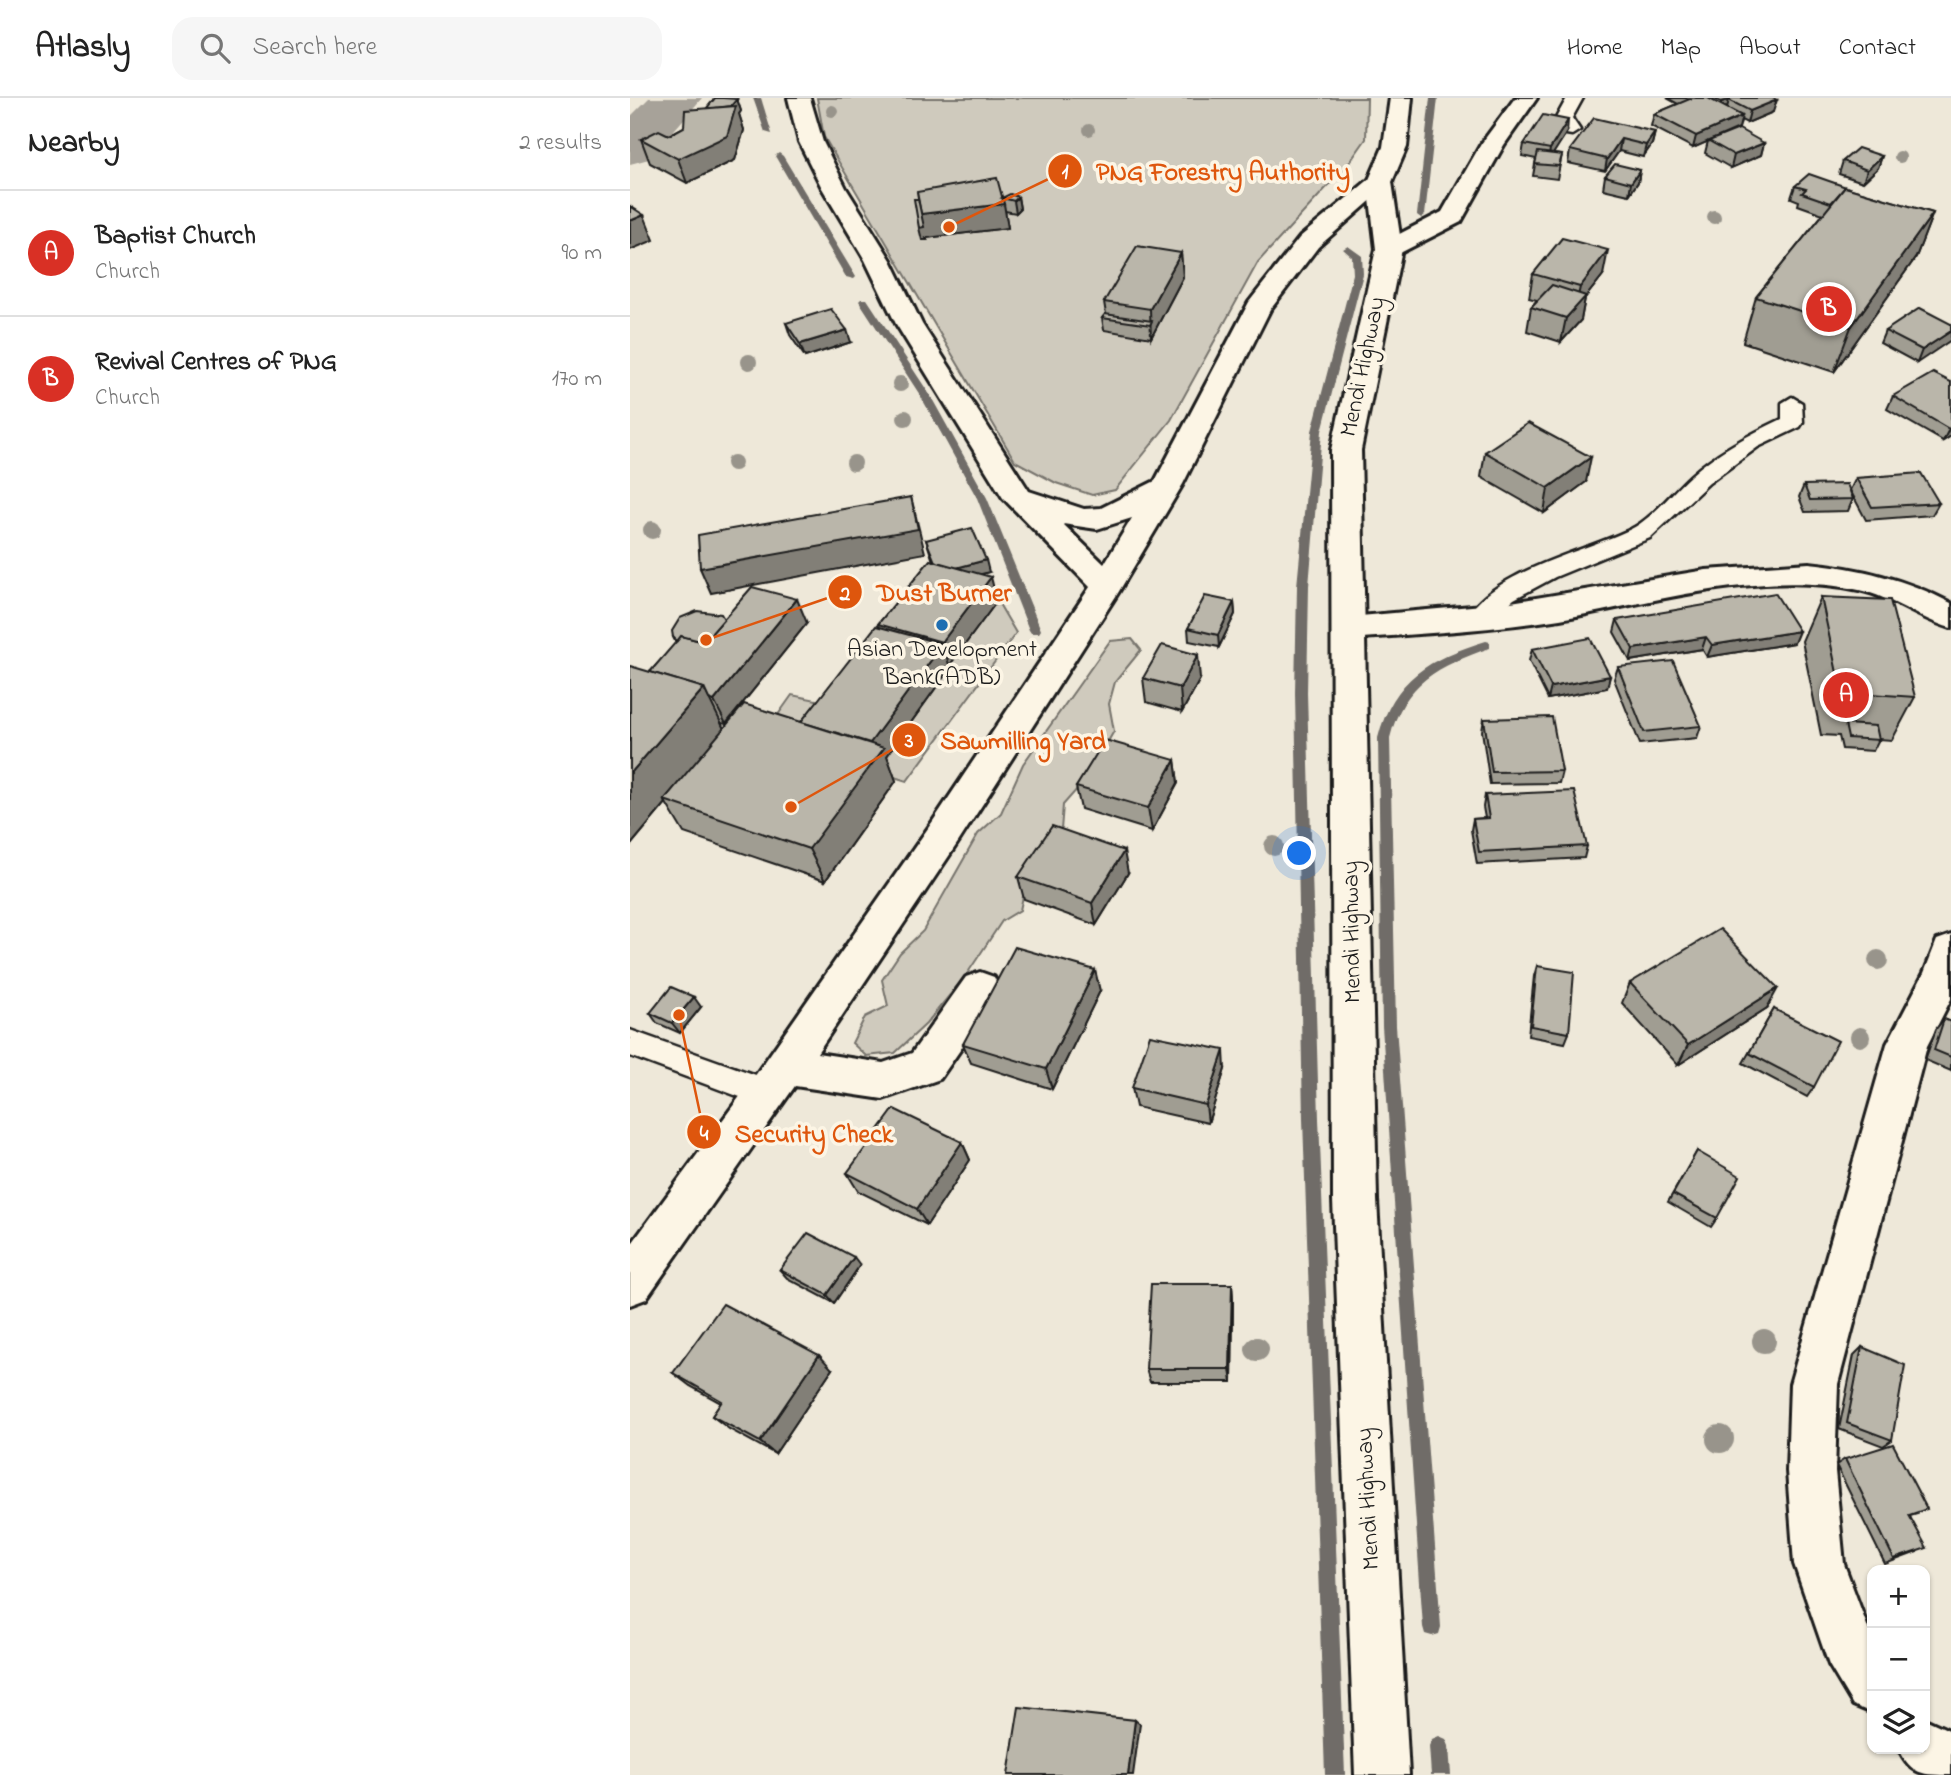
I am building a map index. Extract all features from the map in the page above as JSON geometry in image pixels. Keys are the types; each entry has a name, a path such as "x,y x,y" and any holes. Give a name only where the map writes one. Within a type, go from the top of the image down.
{"street":[{"path":"799,98 811,142 834,188 878,260 909,324 1018,498 1107,585"},
{"path":"630,1283 776,1079 946,831 1107,585 1168,484 1258,307 1309,242 1380,182 1395,147 1401,98"},
{"path":"1389,249 1452,217 1493,144 1526,98"},
{"name":"Mendi Highway","path":"1380,182 1389,249 1346,450 1355,1200 1382,1775"},
{"path":"1018,498 1077,520 1096,520 1114,517 1168,484"},
{"path":"1349,628 1479,617 1584,604 1651,588 1786,571 1847,577 1906,593 1951,617"},
{"path":"1867,1678 1847,1647 1819,1564 1811,1471 1814,1384 1907,1044 1943,976 1951,951"},
{"path":"776,1079 883,1081 926,1066 980,989"},
{"path":"1930,1749 1951,1761"}],"lane":[{"path":"1572,130 1564,118 1575,98"},
{"path":"1479,617 1506,593 1547,572 1642,533 1701,478 1751,442 1793,422 1792,403"},
{"path":"630,1043 776,1079"}],"shaded area":[{"path":"817,98 1367,98 1366,139 1349,163 1258,262 1171,420 1115,490 1092,495 1056,483 1015,461 824,137"},
{"path":"988,585 1016,633 907,781 763,736 792,695 826,702"},
{"path":"1132,639 1141,650 1115,682 1109,704 1114,731 1087,778 1063,805 1061,830 1028,874 1020,910 1002,921 967,974 926,1024 895,1053 866,1056 852,1043 865,1017 888,1006 882,980 900,953 923,931 978,834 1001,813 1023,764 1110,641"}],"building":[{"path":"715,98 737,99 731,106 706,109"},
{"path":"1692,98 1708,98 1742,116 1696,136 1654,114"},
{"path":"1713,98 1777,100 1750,111 1729,100 1721,102"},
{"path":"736,106 727,136 678,159 641,139 659,130 669,135 684,127 685,110"},
{"path":"1543,115 1568,120 1550,149 1524,144"},
{"path":"1594,118 1655,132 1646,145 1621,139 1607,159 1570,150"},
{"path":"1739,129 1764,143 1734,155 1709,141"},
{"path":"1858,148 1882,156 1867,170 1843,161"},
{"path":"1538,152 1562,155 1559,166 1535,164"},
{"path":"1615,164 1640,170 1631,183 1605,176"},
{"path":"1809,174 1849,188 1845,187 1831,203 1802,193 1806,189 1795,186"},
{"path":"997,178 1004,204 921,214 917,192"},
{"path":"1845,187 1933,213 1851,327 1756,297"},
{"path":"1010,194 1018,197 1014,201 1002,198"},
{"path":"914,199 918,199 924,227 919,228"},
{"path":"630,206 644,215 630,221"},
{"path":"1562,238 1608,250 1580,287 1533,274"},
{"path":"1137,246 1181,253 1150,309 1104,302"},
{"path":"1552,285 1586,296 1566,318 1531,307"},
{"path":"1920,308 1951,324 1951,331 1922,350 1885,331"},
{"path":"831,309 847,330 800,344 786,323"},
{"path":"1105,314 1152,321 1150,325 1102,318"},
{"path":"1933,373 1951,382 1949,429 1893,396"},
{"path":"1528,423 1591,457 1548,488 1485,452"},
{"path":"1921,473 1939,503 1872,507 1856,478"},
{"path":"1847,484 1853,499 1810,500 1804,485"},
{"path":"911,497 918,529 700,568 698,535"},
{"path":"972,528 986,560 956,568 935,562 926,540"},
{"path":"930,560 991,577 942,642 878,624"},
{"path":"752,587 797,599 714,701 709,699 704,688 650,672 681,636 704,642"},
{"path":"1775,593 1799,631 1712,645 1706,637 1633,649 1617,620"},
{"path":"1205,596 1234,602 1218,635 1188,628"},
{"path":"1821,597 1890,600 1915,697 1841,692"},
{"path":"697,611 721,614 724,619 704,642 681,636 677,641 672,631 680,618"},
{"path":"876,626 943,644 870,743 801,722"},
{"path":"1590,638 1610,676 1551,687 1532,649"},
{"path":"1162,645 1198,655 1180,688 1143,678"},
{"path":"1673,661 1701,726 1644,732 1618,667"},
{"path":"630,666 704,688 630,774"},
{"path":"744,704 884,748 809,849 664,800"},
{"path":"1552,717 1562,771 1492,772 1484,719"},
{"path":"1845,724 1876,726 1879,740 1848,738"},
{"path":"1105,740 1175,760 1148,808 1076,787"},
{"path":"1574,791 1587,846 1479,852 1473,819 1489,818 1485,795"},
{"path":"1052,826 1124,851 1092,903 1018,877"},
{"path":"1720,929 1778,988 1688,1045 1630,983"},
{"path":"1015,947 1095,970 1046,1069 963,1044"},
{"path":"1537,966 1574,972 1569,1033 1531,1026"},
{"path":"671,987 694,997 672,1023 650,1013"},
{"path":"1774,1009 1838,1041 1814,1087 1749,1053"},
{"path":"1944,1019 1951,1022 1951,1057 1934,1050"},
{"path":"1150,1035 1224,1050 1206,1105 1132,1088"},
{"path":"894,1109 962,1142 917,1209 847,1173"},
{"path":"1697,1151 1740,1176 1717,1218 1673,1194"},
{"path":"808,1233 854,1257 827,1295 780,1270"},
{"path":"1151,1284 1232,1284 1230,1369 1146,1369"},
{"path":"723,1304 819,1355 760,1442 712,1416 722,1401 673,1373"},
{"path":"1862,1347 1905,1365 1892,1440 1847,1423"},
{"path":"1893,1444 1927,1509 1909,1515 1927,1548 1894,1559 1845,1459"},
{"path":"1019,1707 1135,1720 1128,1775 1008,1775"}],"waterway":[{"path":"630,148 677,98"},
{"path":"757,98 769,132"},
{"path":"1421,215 1434,98"},
{"path":"779,156 851,277"},
{"path":"1335,1775 1311,1119 1301,693 1303,586 1317,431 1358,274 1357,256 1348,249"},
{"path":"864,301 925,395 982,498 1035,630"},
{"path":"1432,1627 1389,1026 1384,738 1397,702 1420,676 1451,658 1486,645"},
{"path":"1439,1746 1441,1775"}],"place":[{"name":"PNG Forestry Authority","path":"949,227"},
{"name":"Revival Centres of PNG","path":"1829,309"},
{"name":"Asian Development Bank(ADB)","path":"942,625"},
{"name":"Dust Burner","path":"706,640"},
{"name":"Baptist Church","path":"1846,695"},
{"name":"Sawmilling Yard","path":"791,807"},
{"name":"Security Check","path":"679,1015"}]}
